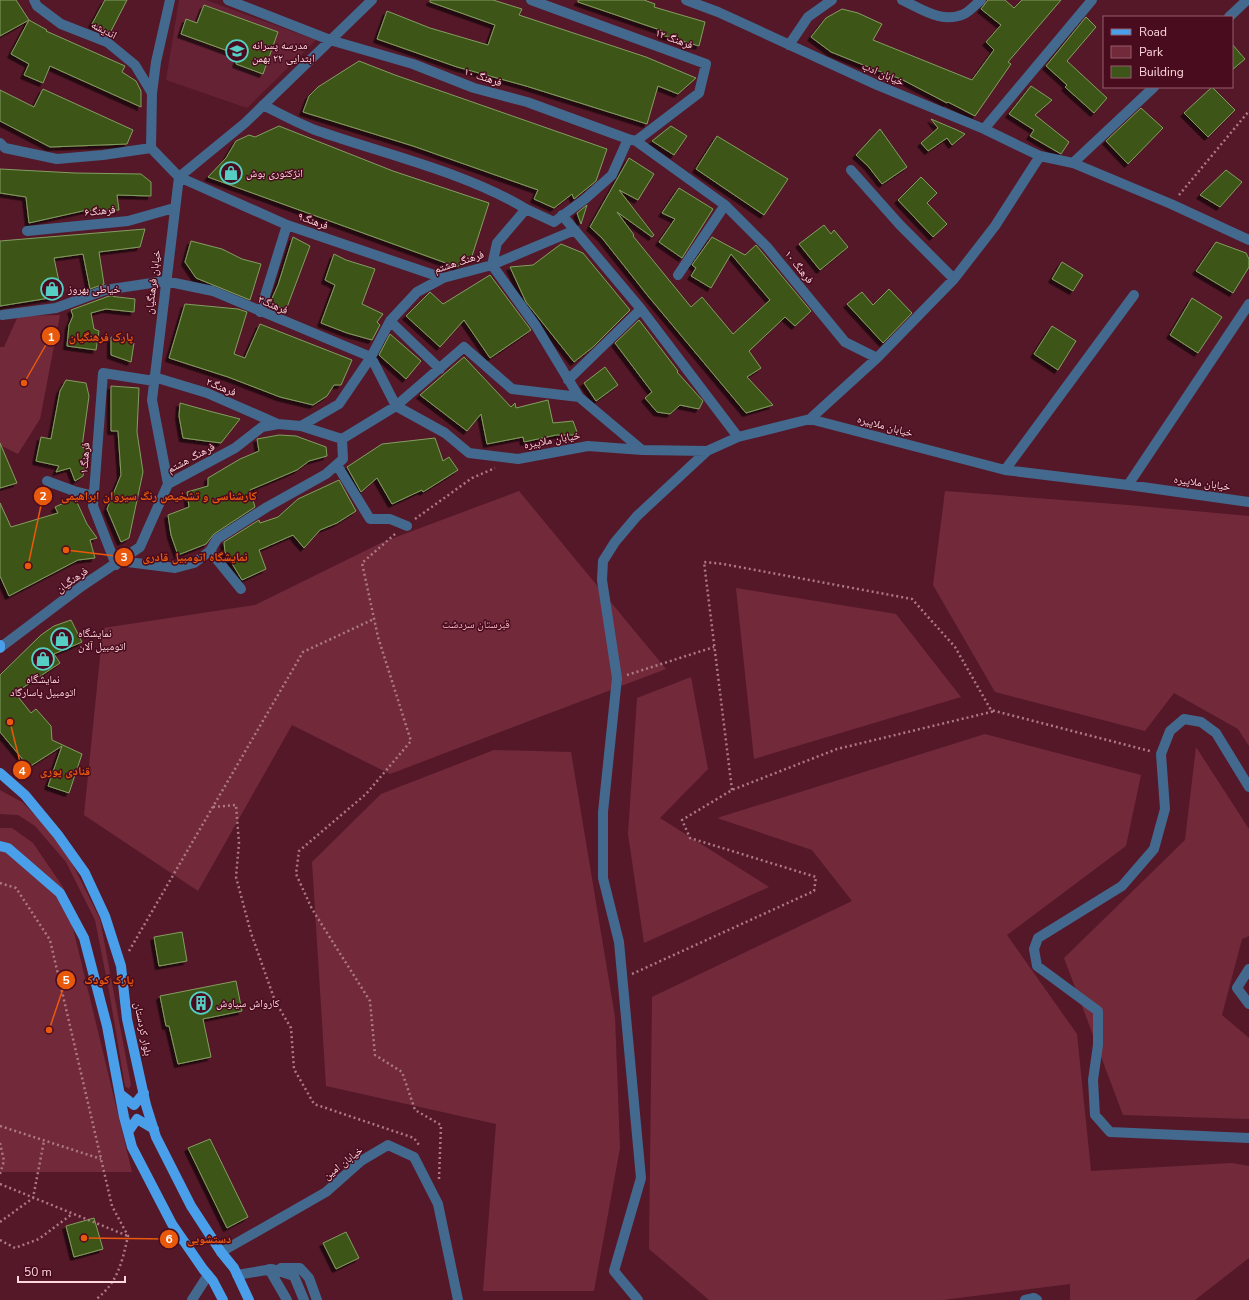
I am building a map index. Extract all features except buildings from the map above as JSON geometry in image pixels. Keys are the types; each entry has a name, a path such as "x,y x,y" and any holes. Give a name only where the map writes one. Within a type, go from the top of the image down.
{"main road":[{"name":"بلوار کردستان","path":"0,773 25,795 58,835 85,873 104,916 121,966 127,1019 154,1129 170,1166 188,1200 221,1252 238,1275 249,1300"},
{"path":"0,846 8,848 60,893 84,938 107,1026 132,1147 172,1224 208,1275 223,1300"},
{"path":"120,1094 134,1105 144,1093"},
{"path":"128,1132 137,1119 154,1129"}],"street":[{"name":"اندیشه","path":"34,0 37,6 61,24 107,42 135,64 152,93"},
{"path":"170,0 156,62 152,93 151,148 178,177 245,123 372,0"},
{"name":"فرهنگ ۱۰","path":"228,0 330,40 412,64 474,88 527,102 632,140 725,205 767,247 845,342 877,358"},
{"name":"فرهنگ ۱۲","path":"530,0 706,64 699,93 632,140"},
{"name":"خیابان ادب","path":"686,0 718,12 877,85 984,128 1040,156 1073,163 1172,204 1249,240"},
{"path":"789,44 808,17 832,0"},
{"path":"902,0 942,18 952,18 965,14 981,0"},
{"path":"984,128 1092,0"},
{"path":"1230,16 1247,0"},
{"path":"1073,163 1153,88"},
{"path":"263,106 316,130 432,168 492,191 554,222 585,199 612,175 632,140"},
{"path":"0,143 5,148 57,159 103,155 151,148"},
{"path":"810,419 877,358 954,279 995,226 1040,156"},
{"path":"851,170 900,225 954,279"},
{"name":"خیابان فرهنگیان","path":"168,484 152,400 178,177"},
{"name":"فرهنگ۹","path":"178,177 287,225 443,278"},
{"path":"678,275 725,205"},
{"name":"فرهنگ۶","path":"27,232 128,221 174,208"},
{"name":"فرهنگ هشتم","path":"168,484 235,448 262,427 278,424 301,426 339,404 371,357 390,321 417,292 443,278 492,265 497,243 526,209"},
{"path":"562,215 641,309 738,437"},
{"path":"260,312 287,225"},
{"path":"575,230 492,265 536,326 579,397 642,450"},
{"path":"2,316 56,308 105,290 165,281"},
{"name":"فرهنگ۳","path":"165,281 213,291 260,312 371,357"},
{"path":"1005,470 1134,295"},
{"path":"1128,485 1249,304"},
{"path":"568,380 641,309"},
{"path":"390,321 440,369"},
{"path":"301,426 342,439 396,406 464,347 512,389 579,397"},
{"path":"371,357 396,406"},
{"name":"فرهنگ۲","path":"103,373 154,379 207,393 278,424"},
{"name":"فرهنگ۱","path":"103,373 93,506 118,563"},
{"name":"خیابان ملاپیره","path":"396,406 445,433 469,453 518,459 588,446 642,450 707,451 738,437 810,419 1005,470 1249,502"},
{"path":"118,563 175,568 194,562 210,551 217,539 267,507 326,474 337,465 343,459 342,439"},
{"path":"638,1300 614,1271 641,1178 619,942 603,878 603,812 617,678 602,580 603,561 615,542 637,516 707,451"},
{"path":"337,465 370,519 390,519 406,526"},
{"path":"47,481 74,491 94,496"},
{"name":"فرهنگیان","path":"0,647 82,586 140,547 168,484"},
{"path":"210,551 241,589"},
{"path":"1249,786 1216,733 1201,722 1184,720 1170,731 1160,754 1165,809 1154,849 1122,886 1038,938 1034,949 1037,966 1098,1011 1098,1045 1093,1080 1095,1115 1110,1132 1249,1138"},
{"path":"1249,969 1237,988 1249,1004"},
{"name":"خیابان امین","path":"221,1252 326,1192 361,1161 388,1146 414,1157 438,1204 458,1300"},
{"path":"238,1275 270,1269 300,1268 309,1278 317,1300"},
{"path":"270,1269 287,1300"},
{"path":"270,1269 294,1276 304,1300"},
{"path":"192,1300 208,1275"},
{"path":"1025,1300 1034,1298 1037,1300"}],"path":[{"path":"1172,204 1249,111"},
{"path":"439,1181 441,1125 415,1110 402,1072 375,1056 370,1001 312,909 296,874 300,851 366,794 411,741 378,637 362,562 383,542 472,478 498,467"},
{"path":"732,790 704,562 723,564 912,599 955,647 991,710 1160,754"},
{"path":"121,966 303,652 374,619"},
{"path":"617,678 714,647"},
{"path":"622,978 814,892 816,877 690,838 682,820 732,790 837,748 995,711"},
{"path":"213,807 236,805 239,843 236,877 251,933 275,1001 291,1028 294,1069 314,1104 414,1138 422,1150"},
{"path":"0,883 16,888 50,940 112,1206 128,1236 120,1270 105,1292 96,1300"},
{"path":"0,1126 101,1159"},
{"path":"0,1222 33,1198 44,1140"},
{"path":"0,1143 4,1161 0,1174"},
{"path":"435,1168 439,1173"},
{"path":"0,1184 128,1236"},
{"path":"0,1240 15,1248 39,1239 73,1214"}],"shaded area":[{"name":"مدرسه پسرانه ابتدایی ۲۲ بهمن","path":"179,0 206,0 316,40 247,108 166,80"}],"green space":[{"path":"60,315 40,419 18,454 0,445 0,347 4,347 18,316"},
{"name":"قبرستان سردشت","path":"519,491 666,669 390,774 292,725 198,891 84,815 103,628 255,605 383,542"},
{"path":"945,491 1249,516 1249,746 1238,729 1174,693 1145,731 995,692 933,585"},
{"path":"736,588 896,614 961,697 754,759"},
{"path":"691,677 708,769 660,818 769,887 644,943 628,834 637,698"},
{"path":"985,734 1141,775 1126,846 1007,935 1077,1034 1091,1171 1232,1163 1249,1166 1249,1258 1195,1300 1070,1300 1070,1284 942,1300 709,1300 649,1249 652,997 852,901 812,850 717,818"},
{"path":"1196,747 1249,829 1249,936 1242,939 1222,1015 1249,1038 1249,1119 1123,1115 1064,958 1185,840"},
{"path":"494,750 571,752 615,1017 620,1148 594,1291 483,1291 496,1124 326,1086 312,862 381,794"},
{"path":"0,790 22,802 43,823 71,861 100,919 131,1085 129,1089 125,1086 95,920 66,862 35,826 18,815 0,814"},
{"path":"0,828 12,828 33,843 63,887 132,1172 0,1172"}],"place":[{"name":"مدرسه پسرانه ابتدایی ۲۲ بهمن","path":"237,51"},
{"name":"انژکتوری بوش","path":"231,173"},
{"name":"خیاطی بهروز","path":"52,289"},
{"name":"پارک فرهنگیان","path":"24,383"},
{"name":"نمایشگاه اتومبیل قادری","path":"66,550"},
{"name":"کارشناسی و تشخیص رنگ سیروان ابراهیمی","path":"28,566"},
{"name":"نمایشگاه اتومبیل آلان","path":"62,639"},
{"name":"نمایشگاه اتومبیل پاسارگاد","path":"43,659"},
{"name":"قنادی پوری","path":"10,722"},
{"name":"کارواش سیاوش","path":"201,1003"},
{"name":"پارک کودک","path":"49,1030"},
{"name":"دستشویی","path":"84,1238"}]}
